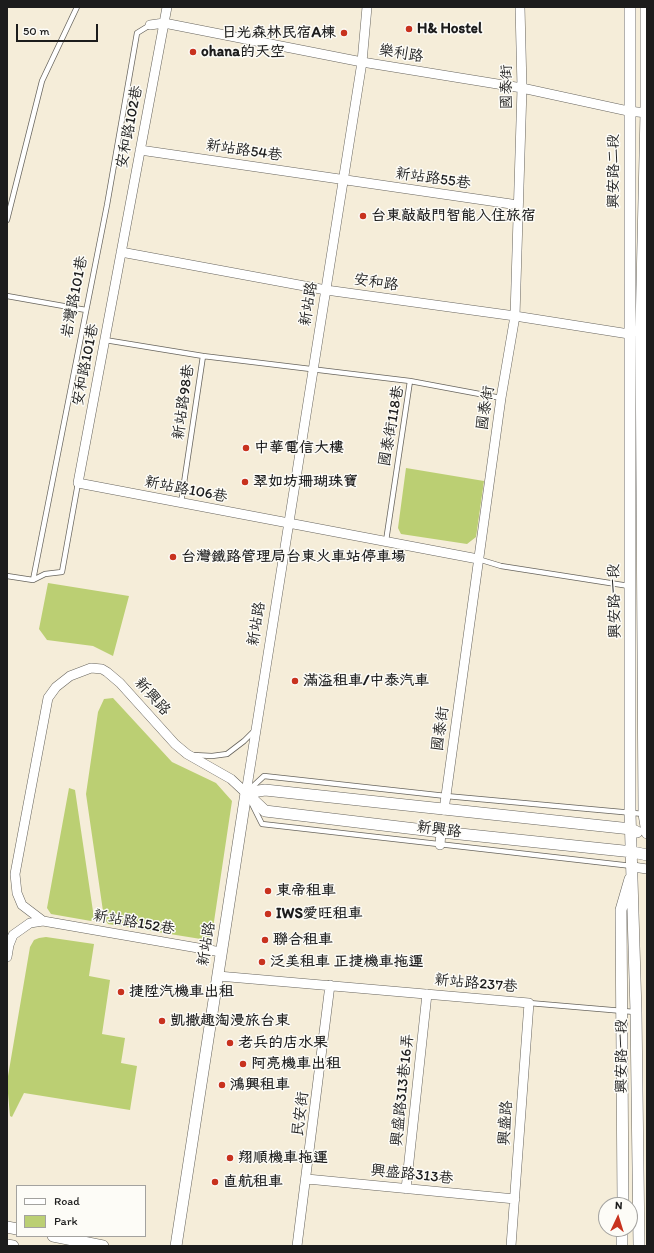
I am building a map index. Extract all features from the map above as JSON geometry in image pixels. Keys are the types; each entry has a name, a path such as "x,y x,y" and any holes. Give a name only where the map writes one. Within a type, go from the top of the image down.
{"street":[{"name":"安和路102巷","path":"121,252 167,7"},
{"name":"新站路","path":"176,1246 288,523 362,62 367,7"},
{"name":"國泰街","path":"444,810 501,398 515,316 522,88 520,7"},
{"name":"興安路二段","path":"629,334 628,111 630,7"},
{"name":"興安路二段","path":"644,327 646,7"},
{"name":"樂利路","path":"150,25 164,23 362,62 522,88 628,111 646,113"},
{"name":"新站路54巷","path":"140,150 343,180"},
{"name":"新站路55巷","path":"343,180 518,205"},
{"name":"安和路","path":"121,252 326,290 515,316 629,334"},
{"name":"安和路101巷","path":"78,484 121,252"},
{"path":"629,334 644,327"},
{"name":"興安路一段","path":"644,327 644,814 647,834"},
{"name":"興安路一段","path":"629,334 630,813 633,852 639,1246"},
{"name":"新站路106巷","path":"78,484 478,559"},
{"name":"新興路","path":"43,922 22,905 17,893 16,874 46,706 48,698 56,687 70,676 91,668 102,670 120,683 175,744 187,754 231,779 264,811 441,832 633,852 647,855"},
{"name":"新興路","path":"246,793 266,790 631,829 647,834"},
{"path":"440,845 441,832"},
{"name":"興安路一段","path":"623,1197 621,910 633,867"},
{"name":"新興路","path":"633,867 647,869"},
{"path":"7,957 9,945 14,935 30,923 43,922"},
{"name":"新站路152巷","path":"43,922 221,952"},
{"name":"新站路237巷","path":"218,976 529,1003"},
{"name":"民安街","path":"297,1246 307,1179 330,985"},
{"name":"興盛路313巷16弄","path":"406,1189 427,994"},
{"name":"興盛路","path":"511,1246 529,1003"},
{"name":"興盛路313巷","path":"307,1179 515,1200"},
{"path":"58,1237 103,1246"},
{"path":"7,1245 13,1246"}],"lane":[{"path":"7,220 42,81 77,7"},
{"name":"岩灣路101巷","path":"33,580 107,205 137,33 150,25"},
{"path":"7,296 86,310"},
{"name":"新站路98巷","path":"105,340 203,356 181,503"},
{"path":"203,356 410,381"},
{"name":"國泰街118巷","path":"386,541 410,381 501,398"},
{"path":"7,576 33,580 45,574 62,572 78,484"},
{"path":"478,559 501,566 629,586"},
{"path":"187,754 212,756 227,754 244,741 256,729"},
{"path":"246,793 264,776 446,796 644,814"},
{"name":"新興路","path":"246,793 262,824 633,867"},
{"name":"新站路237巷","path":"529,1003 636,1012"}],"green space":[{"path":"406,468 484,481 476,537 467,544 401,534 398,528"},
{"path":"48,583 129,596 113,656 93,646 47,640 39,629"},
{"path":"113,698 172,762 216,783 232,801 212,935 207,940 108,924 104,918 86,794 98,712 104,699"},
{"path":"69,788 75,790 94,918 91,921 51,914 47,908"},
{"path":"46,937 94,944 89,976 110,980 102,1034 125,1038 121,1063 137,1066 130,1110 24,1093 12,1117 10,1116 7,1082 30,947 34,940"}],"place":[{"name":"H& Hostel","path":"409,29"},
{"name":"日光森林民宿A棟","path":"344,33"},
{"name":"ohana的天空","path":"193,52"},
{"name":"台東敲敲門智能入住旅宿","path":"363,216"},
{"name":"中華電信大樓","path":"246,448"},
{"name":"翠如坊珊瑚珠寶","path":"245,482"},
{"name":"台灣鐵路管理局台東火車站停車場","path":"173,557"},
{"name":"滿溢租車/中泰汽車","path":"295,681"},
{"name":"東帝租車","path":"268,891"},
{"name":"IWS愛旺租車","path":"268,914"},
{"name":"聯合租車","path":"265,940"},
{"name":"泛美租車 正捷機車拖運","path":"262,962"},
{"name":"捷陞汽機車出租","path":"121,992"},
{"name":"凱撒趣淘漫旅台東","path":"162,1021"},
{"name":"老兵的店水果","path":"230,1043"},
{"name":"阿亮機車出租","path":"243,1064"},
{"name":"鴻興租車","path":"222,1085"},
{"name":"翔順機車拖運","path":"230,1158"},
{"name":"直航租車","path":"215,1182"}]}
